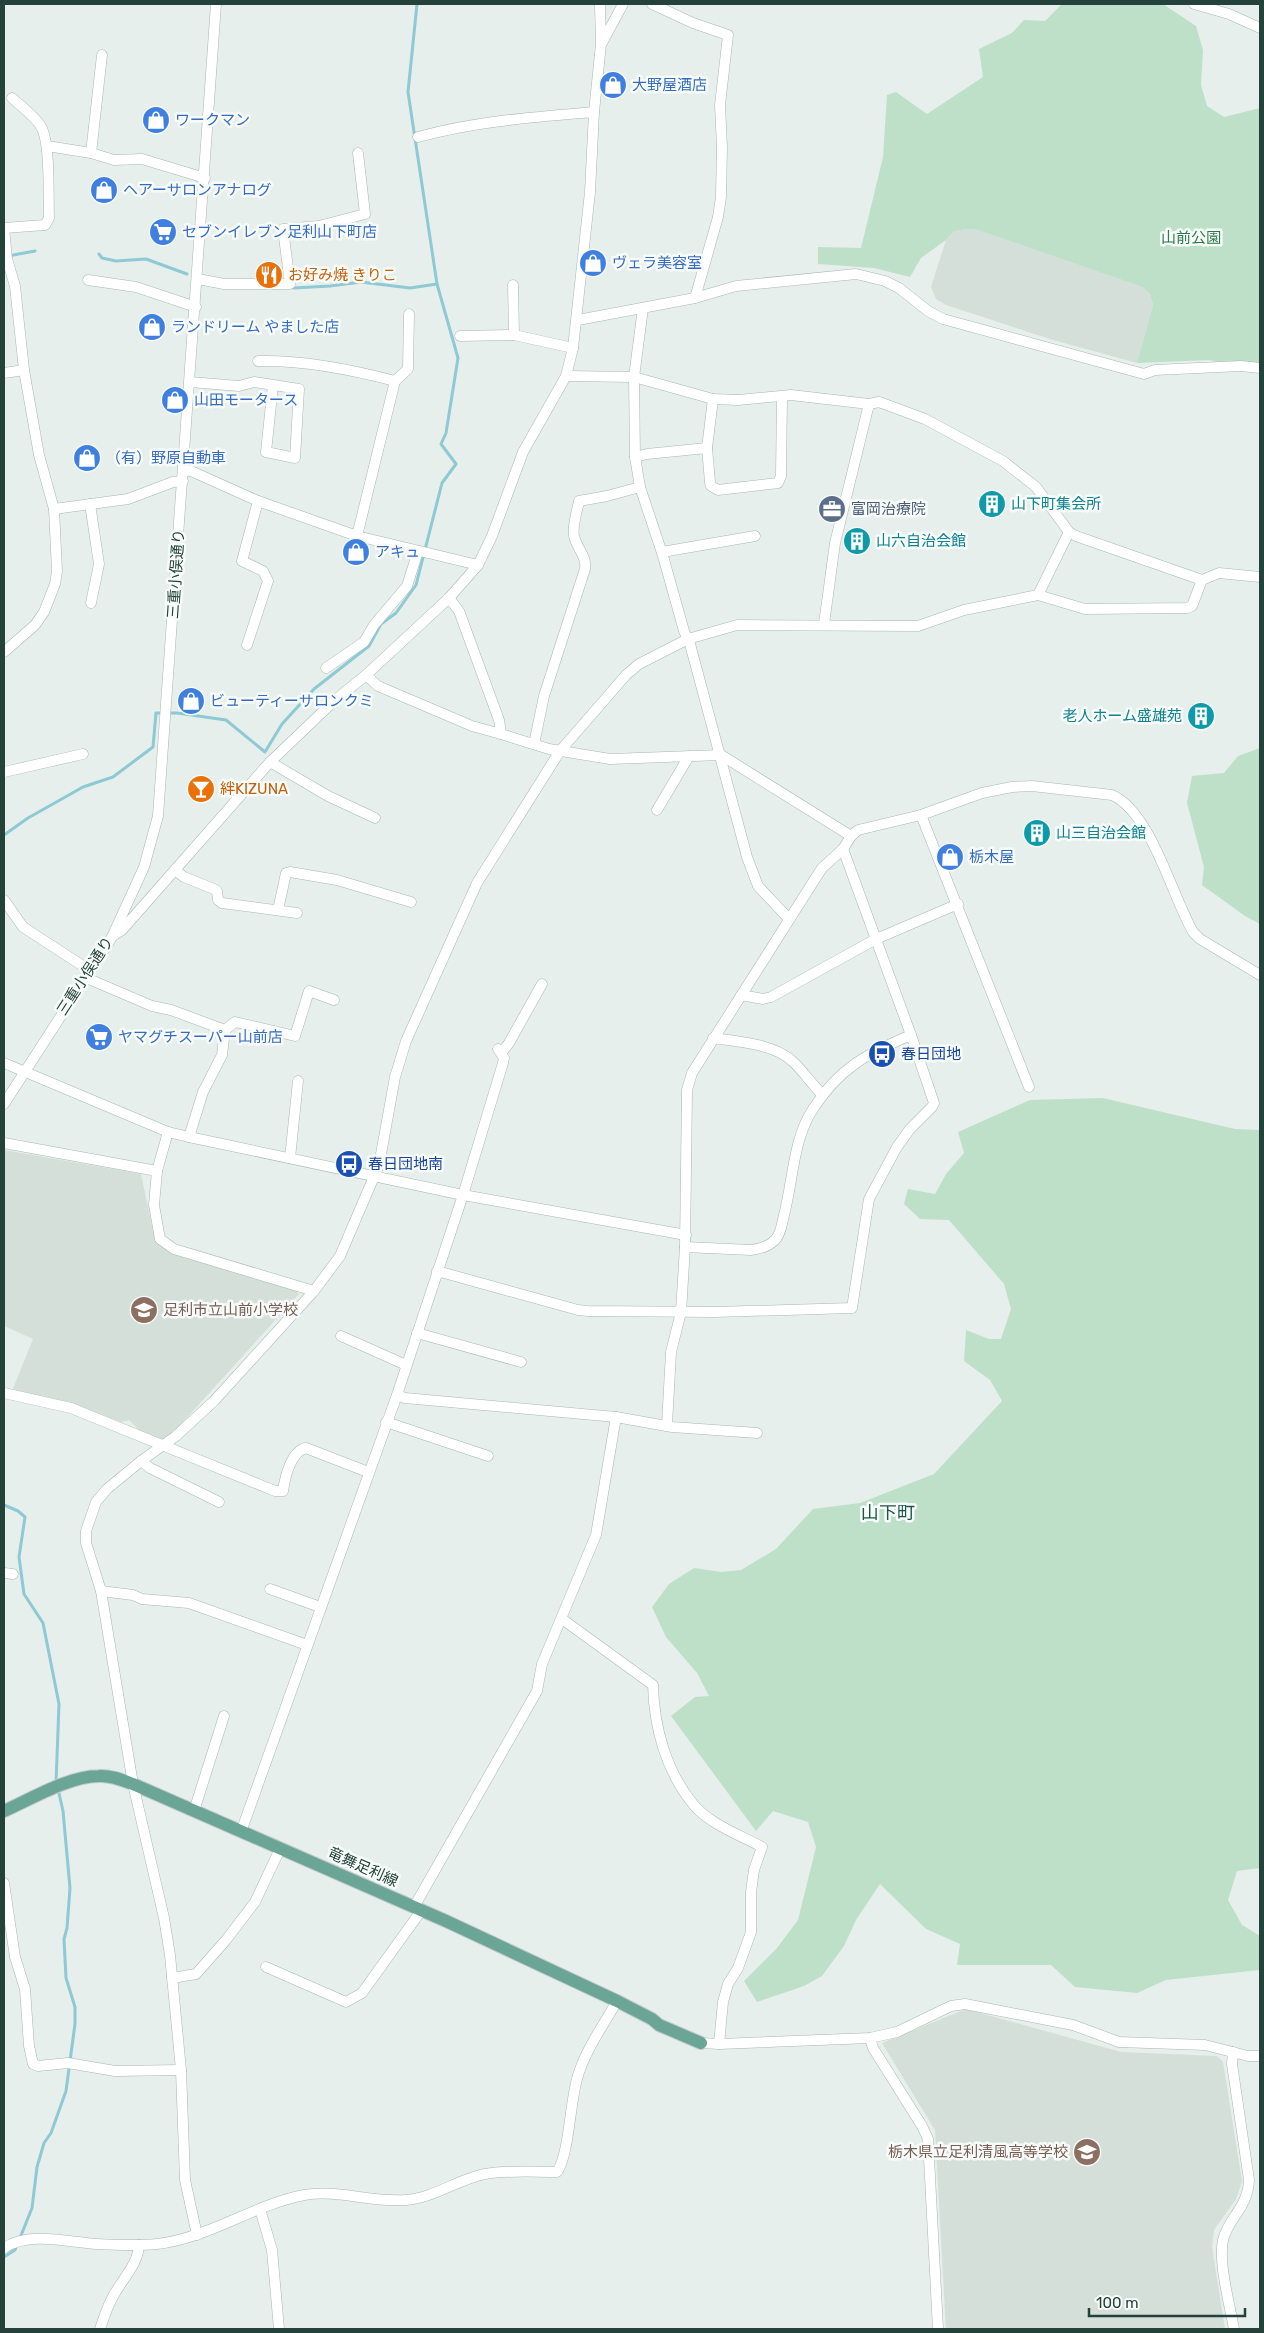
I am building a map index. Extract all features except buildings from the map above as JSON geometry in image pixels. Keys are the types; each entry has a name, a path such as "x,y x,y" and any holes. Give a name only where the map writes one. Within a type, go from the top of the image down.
{"main road":[{"name":"竜舞足利線","path":"4,1811 64,1784 98,1776 112,1777 133,1784 418,1909 617,2001 652,2019 659,2025 701,2043"}],"street":[{"name":"三重小俣通り","path":"4,1104 23,1071 112,937 144,867 158,816 198,279 216,4"},
{"path":"112,937 122,930 176,871 270,762 334,701 366,675 449,598 478,565 492,536 523,452 566,376 573,348 578,320 590,192 594,112 602,44 600,4"},
{"path":"602,44 623,4"},
{"path":"652,4 693,24 728,35 720,105 722,146 721,197 718,217 695,298"},
{"path":"1194,4 1229,14 1260,28"},
{"path":"90,153 102,55"},
{"path":"4,652 35,625 44,612 57,571 54,510 39,455 24,370 15,286 7,259 4,228 38,227 45,224 49,218 47,146 41,126 12,98"},
{"path":"418,137 448,129 501,120 594,112"},
{"path":"47,146 90,153 114,160 142,159 205,178"},
{"path":"198,279 224,284 290,284 283,229 319,226 365,214 358,153"},
{"path":"578,320 695,298 745,285 856,274 884,281 899,288 928,311 943,318 1144,374 1155,370 1241,366 1260,368"},
{"path":"88,280 136,287 196,307"},
{"path":"512,285 514,335"},
{"path":"643,308 634,377 635,457 640,487 688,638 747,857 755,879 764,894 789,919"},
{"path":"357,536 395,381 408,369 409,314"},
{"path":"460,336 514,335 573,348"},
{"path":"258,361 277,361 347,369 395,381"},
{"path":"4,373 24,370"},
{"path":"566,376 634,377 713,399 738,400 791,395 869,404 879,402 925,419 1002,461 1036,487 1069,532 1085,540 1202,580 1219,573 1260,577"},
{"path":"190,382 239,386 254,382 299,389 295,458 266,452 273,385"},
{"path":"713,399 707,448 710,482 714,489 778,483 780,476 782,397"},
{"path":"824,624 836,534 869,404"},
{"path":"635,457 707,448"},
{"path":"54,510 128,499 173,482 183,475 200,475 258,500 357,536 478,565"},
{"path":"534,744 544,696 585,569 586,560 576,544 574,534 579,501 640,487"},
{"path":"247,645 268,581 263,572 242,561 258,500"},
{"path":"90,504 99,564 91,603"},
{"path":"1038,595 1069,532"},
{"path":"662,552 756,536"},
{"path":"326,668 364,642 374,624 407,586 418,551"},
{"path":"197,2235 185,2180 181,2070 164,1918 133,1784 101,1591 86,1543 90,1516 96,1502 107,1489 163,1444 176,1436 214,1401 314,1291 340,1256 376,1176 395,1077 406,1041 476,883 560,751 626,676 639,664 688,638 737,625 918,626 964,610 1038,595 1085,609 1187,608 1192,606 1202,580"},
{"path":"449,598 459,611 499,720 501,734"},
{"path":"366,675 378,686 472,726 560,751 610,760 721,755 732,764 851,836"},
{"path":"4,772 83,754"},
{"path":"657,810 690,756"},
{"path":"270,762 328,796 375,818"},
{"path":"667,1424 671,1352 681,1312 686,1235 688,1090 692,1073 822,868 843,849 851,836 864,828 921,815 982,793 1012,787 1035,787 1112,795 1118,798 1140,821 1150,836 1193,932 1200,940 1260,975"},
{"path":"921,815 958,904 1029,1087"},
{"path":"437,1271 578,1310 681,1312 852,1308 869,1199 897,1147 910,1129 932,1107 934,1102 843,849"},
{"path":"176,871 184,877 217,890 218,900 222,902 297,913"},
{"path":"278,910 286,873 290,872 337,880 411,902"},
{"path":"4,900 23,926 87,974 152,1006 171,1010 226,1030"},
{"path":"741,994 763,999 771,997 876,939 958,904"},
{"path":"241,1832 397,1395 464,1195 503,1063 500,1051 510,1043 542,984"},
{"path":"189,1137 204,1092 222,1055 226,1030 235,1022 295,1036 309,991 334,1000"},
{"path":"685,1247 751,1250 761,1249 776,1239 788,1199 804,1128 812,1110 835,1079 861,1058 911,1035"},
{"path":"713,1038 750,1043 791,1059 822,1095"},
{"path":"4,1063 168,1132 464,1195 686,1235"},
{"path":"290,1158 298,1080"},
{"path":"168,1132 157,1171 154,1205 160,1239 174,1249 314,1291"},
{"path":"4,1144 157,1171"},
{"path":"417,1333 521,1362"},
{"path":"341,1336 406,1365"},
{"path":"4,1393 71,1408 275,1491 283,1491 296,1454 306,1448 368,1472"},
{"path":"397,1395 405,1398 616,1417 667,1424 672,1427 757,1433"},
{"path":"266,1967 346,2002 362,1993 418,1909 536,1691 542,1664 596,1535 616,1417"},
{"path":"386,1422 488,1456"},
{"path":"141,1461 150,1468 219,1502"},
{"path":"270,1589 320,1608"},
{"path":"101,1591 133,1595 142,1599 189,1603 307,1645"},
{"path":"562,1619 653,1685 659,1734 668,1760 694,1805 720,1825 762,1847 754,1870 751,1892 751,1932 738,1968 728,1984 723,2002 718,2044"},
{"path":"194,1811 224,1716"},
{"path":"172,1978 196,1974 226,1940 255,1902 280,1849"},
{"path":"4,1883 15,1957 24,1989 29,2046 33,2064 38,2066 68,2063 115,2071 181,2070"},
{"path":"4,1958 15,1957"},
{"path":"4,2248 25,2240 139,2245 167,2242 197,2235 260,2209 294,2198 319,2193 393,2201 409,2200 485,2174 557,2172 563,2155 576,2080 584,2060 617,2001"},
{"path":"701,2043 718,2044 870,2038 897,2032 951,2006 965,2004 1073,2025 1119,2042 1205,2045 1260,2056"},
{"path":"870,2038 874,2048 928,2139 938,2329"},
{"path":"1234,2052 1232,2064 1249,2180 1246,2198 1223,2241 1223,2257 1234,2329"},
{"path":"260,2209 272,2250 279,2329"},
{"path":"100,2329 114,2293 131,2270 139,2252 139,2245"}],"shaded area":[{"path":"965,229 978,230 1142,287 1150,294 1153,305 1137,363 1053,340 946,305 936,299 931,287 946,240 953,232"},
{"name":"足利市立山前小学校","path":"4,1150 141,1174 154,1236 173,1254 294,1290 299,1294 172,1434 162,1440 142,1433 129,1420 121,1422 73,1404 12,1391 33,1339 4,1326"},
{"name":"栃木県立足利清風高等学校","path":"966,2009 1121,2052 1217,2056 1223,2062 1242,2181 1236,2199 1214,2230 1212,2247 1225,2329 946,2329 935,2130 882,2043"}],"green space":[{"name":"山前公園","path":"1062,4 1163,4 1196,26 1203,50 1201,85 1207,106 1224,117 1260,108 1260,371 1209,360 1137,363 1153,305 1150,294 1142,287 978,230 965,229 953,232 946,240 921,258 910,277 874,268 818,264 818,247 861,248 883,157 887,95 896,92 927,114 983,77 979,49 1012,33 1024,20 1045,21"},
{"path":"1260,748 1260,924 1245,916 1202,885 1204,867 1187,803 1192,776 1224,773 1238,756"},
{"path":"1103,1098 1235,1129 1260,1130 1260,1868 1237,1871 1228,1900 1242,1925 1260,1936 1260,1970 1166,1980 1137,1993 1075,1987 1051,1965 957,1965 960,1944 926,1929 880,1884 856,1920 844,1946 822,1976 804,1986 757,2002 744,1981 777,1948 798,1920 816,1847 808,1822 773,1811 756,1831 671,1716 695,1697 709,1696 697,1673 666,1637 652,1607 669,1584 694,1568 721,1572 741,1570 776,1549 813,1509 860,1503 934,1474 1002,1401 990,1380 964,1361 966,1330 989,1339 1001,1339 1011,1309 1004,1284 949,1220 920,1219 904,1204 908,1189 935,1194 946,1174 964,1153 958,1132 1030,1100"}],"waterway":[{"path":"4,835 28,818 83,787 113,777 153,747 156,713 177,713 226,720 265,752 282,724 314,689 369,646 381,624 396,613 416,585 442,483 456,464 441,444 446,433 458,358 437,284 408,92 417,4"},
{"path":"8,256 35,251"},
{"path":"99,254 102,258 116,261 146,259 187,274"},
{"path":"294,288 361,282 410,288 437,284"},
{"path":"4,1505 18,1511 25,1517 19,1557 24,1594 43,1623 59,1704 56,1783"},
{"path":"20,2238 32,2208 37,2167 44,2143 51,2133 66,2091 75,2024 75,2007 66,1978 64,1939 67,1928 70,1888 63,1811 58,1789"},
{"path":"4,2257 15,2250 17,2244"}],"place":[{"name":"大野屋酒店","path":"613,85"},
{"name":"ワークマン","path":"156,120"},
{"name":"ヘアーサロンアナログ","path":"104,190"},
{"name":"セブンイレブン足利山下町店","path":"163,232"},
{"name":"ヴェラ美容室","path":"593,263"},
{"name":"お好み焼 きりこ","path":"269,275"},
{"name":"ランドリーム やました店","path":"152,327"},
{"name":"山田モータース","path":"175,400"},
{"name":"（有）野原自動車","path":"87,458"},
{"name":"山下町集会所","path":"992,504"},
{"name":"富岡治療院","path":"832,509"},
{"name":"山六自治会館","path":"857,541"},
{"name":"アキュ","path":"356,552"},
{"name":"ビューティーサロンクミ","path":"191,701"},
{"name":"老人ホーム盛雄苑","path":"1201,716"},
{"name":"絆KIZUNA","path":"201,789"},
{"name":"山三自治会館","path":"1037,833"},
{"name":"栃木屋","path":"950,857"},
{"name":"ヤマグチスーパー山前店","path":"99,1037"},
{"name":"春日団地","path":"882,1054"},
{"name":"春日団地南","path":"349,1164"},
{"name":"足利市立山前小学校","path":"144,1310"},
{"name":"栃木県立足利清風高等学校","path":"1087,2152"}],"district":[{"name":"山下町","path":"888,1513"}]}
